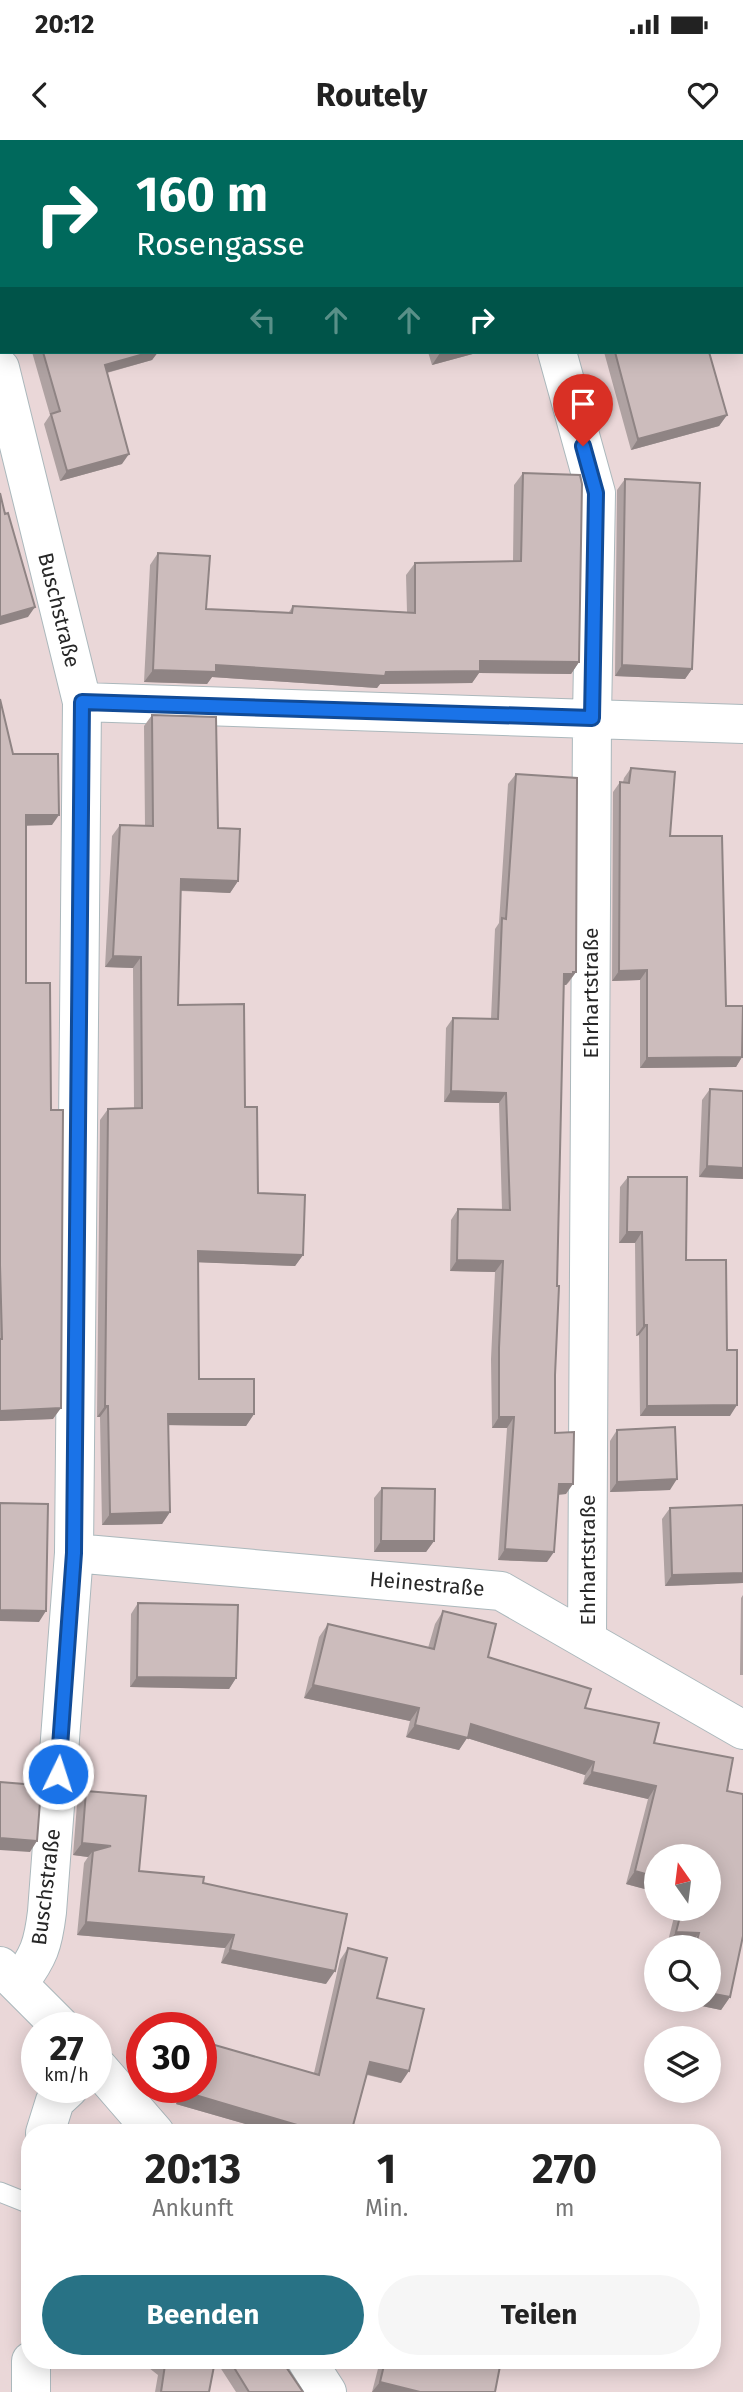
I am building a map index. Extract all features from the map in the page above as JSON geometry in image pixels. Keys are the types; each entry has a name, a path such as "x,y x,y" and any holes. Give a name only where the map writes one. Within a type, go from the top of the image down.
{"street":[{"name":"Ehrhartstraße","path":"558,354 596,493 592,718 587,1639"},
{"name":"Buschstraße","path":"0,368 82,702 74,1553 43,1944 34,1963 10,1974"},
{"path":"82,702 743,724"},
{"name":"Heinestraße","path":"74,1553 501,1591 743,1730"},
{"path":"10,1974 47,2012"},
{"path":"112,2083 147,2124"},
{"path":"48,2124 54,2103"},
{"path":"30,2392 31,2369"},
{"path":"312,2369 327,2392"}],"lane":[{"path":"0,2192 21,2200"}],"building":[{"path":"44,354 144,354 105,365 129,454 67,471 51,414 60,411"},
{"path":"616,354 710,354 727,415 638,439"},
{"path":"523,473 580,475 579,662 480,661 480,671 386,672 385,676 216,665 216,672 153,670 158,553 210,556 206,609 292,613 293,606 415,613 415,563 521,561"},
{"path":"625,479 700,483 692,669 622,665"},
{"path":"0,493 35,607 0,617"},
{"path":"0,699 13,754 58,754 59,815 26,815 26,983 50,983 51,1110 63,1110 61,1408 0,1411 2,1339"},
{"path":"152,715 216,717 218,828 240,829 238,881 181,879 178,1005 244,1004 245,1107 257,1107 258,1193 305,1195 303,1255 198,1251 199,1379 254,1379 254,1414 168,1414 170,1512 110,1514 108,1406 105,1406 108,1109 142,1108 141,957 113,956 120,825 153,826"},
{"path":"631,768 675,772 670,836 722,836 726,1006 743,1006 742,1057 647,1058 647,970 619,971 620,782 629,783"},
{"path":"516,774 577,778 576,972 564,974 555,1375 555,1433 574,1432 573,1484 559,1484 554,1552 505,1549 514,1417 499,1417 503,1261 457,1260 458,1209 510,1210 506,1093 451,1091 453,1018 498,1019 502,918 506,919"},
{"path":"710,1089 743,1091 743,1168 707,1166"},
{"path":"628,1177 687,1177 686,1260 726,1260 727,1350 737,1350 737,1405 647,1406 647,1325 644,1325 642,1232 627,1232"},
{"path":"675,1427 677,1479 617,1482 617,1430"},
{"path":"382,1488 435,1489 434,1541 381,1541"},
{"path":"0,1503 48,1504 46,1611 0,1610"},
{"path":"743,1505 743,1573 672,1575 670,1508"},
{"path":"138,1603 238,1605 236,1678 137,1677"},
{"path":"443,1611 496,1624 488,1657 591,1689 585,1708 659,1723 654,1743 733,1758 727,1791 743,1794 743,1936 730,1997 721,1995 721,1935 676,1932 679,1922 721,1922 721,1844 644,1844 644,1874 635,1871 656,1786 592,1772 594,1762 471,1724 468,1738 415,1725 419,1708 313,1685 328,1624 434,1649"},
{"path":"0,1782 36,1785 35,1789 41,1789 37,1841 0,1838"},
{"path":"86,1791 146,1796 139,1871 204,1877 203,1883 347,1914 335,1971 230,1950 234,1935 86,1922 93,1851 111,1846 82,1843"},
{"path":"348,1948 387,1958 377,1998 424,2009 409,2071 370,2062 353,2124 294,2124 217,2101 217,2046 319,2075"},
{"path":"164,2369 213,2369 209,2392 161,2392"},
{"path":"235,2369 287,2369 303,2392 249,2392"},
{"path":"383,2369 499,2369 495,2392 420,2392 380,2382"}],"route":[{"path":"58,1774 74,1553 82,702 592,718 596,493 583,446"}]}
